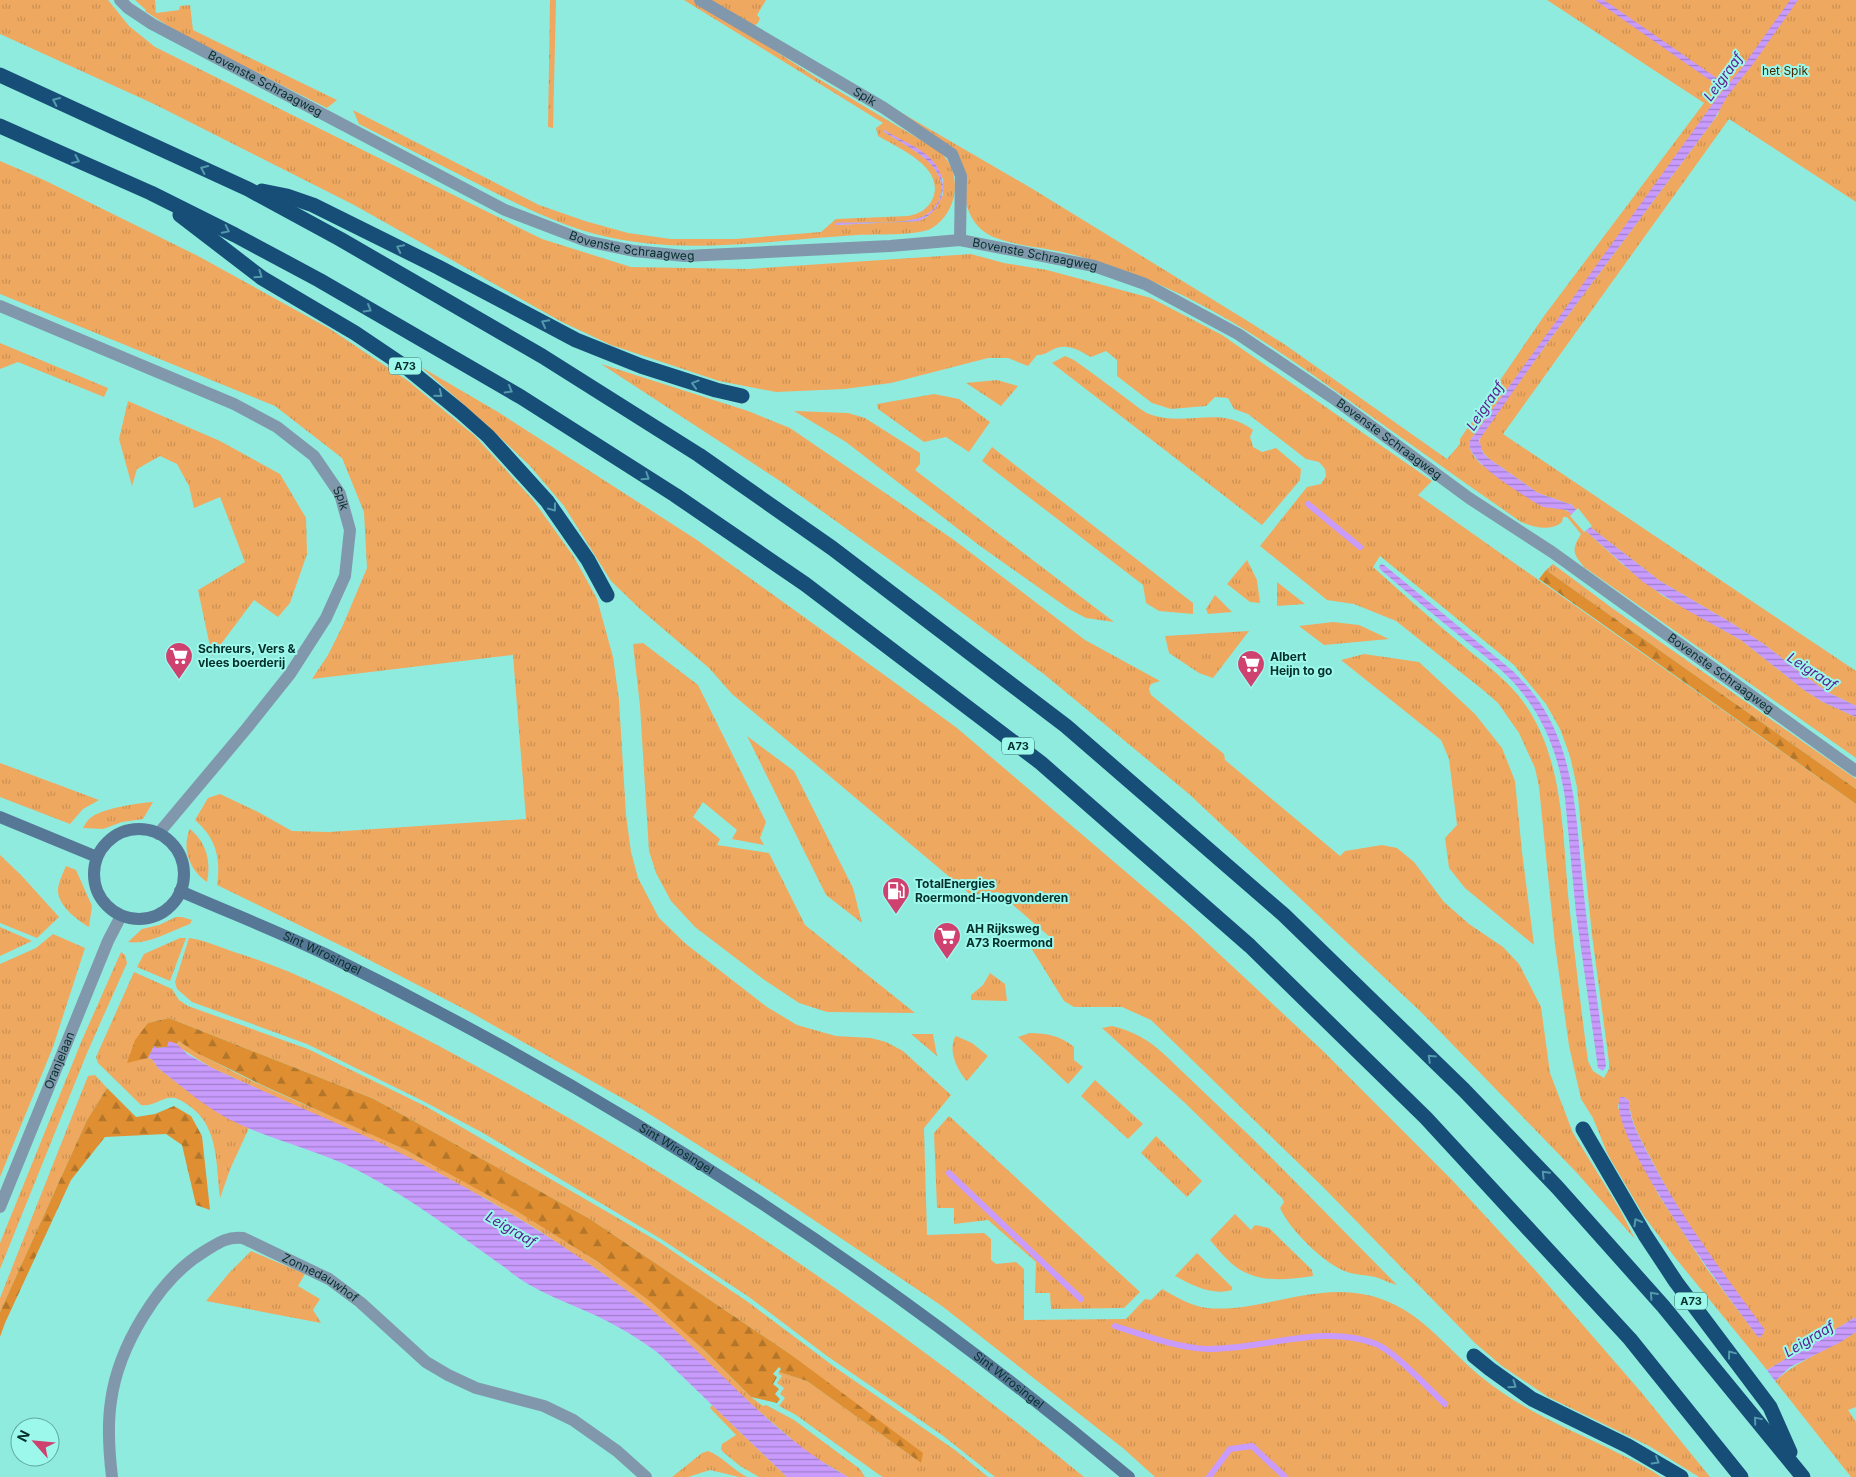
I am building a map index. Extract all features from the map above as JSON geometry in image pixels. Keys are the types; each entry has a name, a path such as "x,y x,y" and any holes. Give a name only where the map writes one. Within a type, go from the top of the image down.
{"highway":[{"name":"A73","path":"0,75 248,189 340,239 542,356 699,455 832,548 1066,726 1284,915 1464,1090 1557,1187 1662,1306 1801,1474"},
{"name":"A73","path":"0,126 151,193 235,235 319,280 521,396 634,469 805,584 1041,764 1250,946 1426,1118 1630,1339 1741,1477"},
{"name":"A73","path":"248,189 287,196 314,205 438,267 576,340 641,366 708,388 742,396"},
{"name":"A73","path":"151,193 262,278 355,333 407,368 461,412 511,460 547,501 588,560 607,595"},
{"name":"A73","path":"1583,1129 1645,1235 1676,1282 1770,1407 1801,1474"},
{"path":"1474,1356 1532,1399 1628,1446 1681,1477"}],"main road":[{"path":"0,817 97,857"},
{"path":"138,829 158,834 169,841 178,852 184,878 180,891 170,906 156,916 138,919 121,916 109,908 100,898 95,884 94,870 97,857 109,840 123,833 138,829"},
{"name":"Sint Wirosingel","path":"180,891 323,953 506,1049 622,1115 754,1198 877,1281 986,1362 1129,1477"}],"street":[{"name":"Bovenste Schraagweg","path":"120,0 128,8 152,24 505,210 586,241 634,251 685,256 890,246 960,240 1094,266 1145,284 1238,334 1333,398 1469,498 1552,552 1856,770"},
{"name":"Spik","path":"700,0 884,108 952,154 961,176 960,240"},
{"name":"Spik","path":"0,306 234,404 278,427 314,456 340,494 350,530 345,576 326,618 290,674 158,834"},
{"name":"Oranjelaan","path":"0,1207 108,941 121,916"},
{"name":"Zonnedauwhof","path":"112,1477 108,1429 111,1399 120,1366 130,1342 146,1311 167,1283 196,1256 221,1241 233,1237 243,1238 329,1279 360,1302 426,1362 448,1375 476,1388 544,1406 573,1420 617,1451 646,1477"}],"green space":[{"path":"0,0 108,0 129,26 155,47 542,239 631,267 748,269 971,254 1004,263 1047,270 1151,298 1222,335 1432,481 1418,495 1856,804 1856,1317 1767,1370 1673,1255 1644,1216 1608,1155 1593,1118 1581,1099 1569,1046 1555,945 1539,787 1535,768 1519,733 1498,703 1396,621 1354,604 1327,600 1260,546 1307,487 1321,484 1326,476 1325,469 1319,462 1306,459 1248,414 1234,409 1228,398 1215,397 1206,406 1171,409 1152,403 1117,376 1117,360 1106,351 1091,357 1067,347 1057,348 1045,354 1037,355 1028,366 1008,358 988,358 891,383 844,389 776,392 719,381 611,345 562,322 354,205 154,104 0,34","holes":["1380,556 1514,665 1546,704 1560,729 1570,756 1577,787 1592,935 1609,1062 1609,1069 1604,1078 1593,1071 1588,1061 1569,904 1562,822 1553,767 1544,741 1533,717 1511,687 1373,567","1620,1097 1624,1097 1629,1101 1632,1117 1644,1147 1690,1227 1758,1337 1707,1269 1658,1194 1626,1130 1618,1107"]},
{"path":"135,0 155,0 156,13 179,10 180,6 190,5 193,30 337,100 327,108 184,36 145,11"},
{"path":"550,0 556,0 553,128 548,127"},
{"path":"684,0 695,0 702,4 817,78 939,151 949,163 953,173 955,191 950,208 945,216 926,231 726,245 661,245 595,234 548,218 359,124 353,110 539,205 628,233 671,239 735,239 821,232 836,219 916,214 926,208 933,198 935,187 932,177 918,160 878,136 876,128 883,123","holes":["884,130 929,158 943,179 943,195 938,202 942,188 934,167 925,158 884,132","932,210 927,217 919,221 835,225 836,223 907,221 923,216"]},
{"path":"709,0 766,0 757,15 760,18 758,23 753,27"},
{"name":"het Spik","path":"1547,0 1856,0 1856,202 1729,119 1503,434 1856,671 1856,706 1829,693 1765,645 1660,581 1590,527 1572,505 1538,493 1488,458 1480,447 1482,434 1545,346 1719,113 1712,108 1469,442 1473,455 1482,465 1552,508 1563,509 1571,513 1585,530 1622,564 1663,596 1741,640 1804,690 1823,702 1856,717 1856,758 1584,567 1575,552 1576,544 1581,534 1567,517 1563,517 1562,522 1557,525 1547,528 1521,522 1281,353 1231,321 1178,293 1096,261 1062,252 1022,245 987,234 978,227 967,208 959,161 883,102 1031,188 1284,344 1447,459 1460,444 1460,439 1544,316 1704,103"},
{"path":"0,161 44,180 198,256 330,329 408,381 475,436 533,500 574,557 597,599 613,657 619,700 626,815 631,852 638,878 659,918 686,944 767,1007 797,1025 836,1036 871,1038 886,1042 903,1051 951,1095 924,1128 927,1235 984,1233 991,1239 991,1260 996,1264 1016,1262 1024,1269 1024,1320 1126,1319 1145,1299 1151,1300 1162,1289 1189,1303 1207,1308 1248,1306 1329,1292 1351,1292 1372,1296 1389,1302 1418,1319 1480,1376 1509,1397 1541,1416 1642,1465 1661,1477 1155,1477 1124,1449 942,1306 766,1188 643,1110 470,1012 350,950 217,885 218,866 215,849 208,834 195,820 208,798 220,794 292,831 329,832 526,819 513,655 312,679 328,655 343,625 367,568 364,512 342,458 275,406 0,294"},
{"path":"0,343 108,388 104,397 18,362 0,369"},
{"path":"1065,356 1074,360 1149,414 1162,418 1176,419 1228,418 1241,422 1253,430 1250,437 1253,447 1262,452 1276,448 1301,469 1300,480 1262,525 1052,363"},
{"path":"601,364 748,411 790,428 954,540 1085,640 1160,681 1151,684 1149,689 1151,695 1224,754 1225,760 1340,856 1345,851 1382,845 1397,848 1414,862 1444,902 1469,924 1503,947 1519,964 1541,1007 1550,1073 1573,1133 1619,1208 1635,1239 1577,1173 1421,1012 1189,794 1045,675 929,588 780,481"},
{"path":"421,367 498,412 697,540 894,682 957,728 1187,924 1322,1050 1453,1181 1536,1271 1641,1392 1710,1477 1699,1477 1649,1446 1548,1397 1502,1366 1475,1343 1324,1188 1151,1020 1122,1007 1074,1007 1064,1001 1028,943 1051,938 998,892 971,895 732,694 709,668 640,609 611,581 564,506 530,466"},
{"path":"997,380 1018,386 1001,406 966,383"},
{"path":"934,394 959,399 990,422 969,452 946,437 924,442 878,409 877,404"},
{"path":"128,401 220,441 280,474 306,518 307,554 290,603 278,617 254,600 212,656 198,590 245,562 220,497 194,508 189,486 177,464 160,456 137,469 132,486 119,439"},
{"path":"794,411 848,413 865,418 920,453 920,464 915,470 1114,622 1086,618 1069,609 980,546 846,442"},
{"path":"992,447 1193,603 1193,614 1159,611 1146,603 1143,585 982,461"},
{"path":"1247,560 1257,580 1260,603 1250,602 1227,584"},
{"path":"1553,564 1612,608 1856,779 1856,789 1546,570"},
{"path":"1546,570 1856,789 1856,804 1539,579"},
{"path":"1277,582 1305,604 1277,606"},
{"path":"1215,595 1232,612 1208,614 1206,609"},
{"path":"1333,622 1359,625 1389,639 1324,645 1299,626"},
{"path":"1249,631 1213,678 1199,673 1169,653 1165,636"},
{"path":"643,643 698,685 766,822 760,838 764,845 732,839 737,830 703,802 693,817 720,839 717,845 769,853 805,925 915,1013 827,1012 799,1003 763,979 695,927 671,901 656,873 649,851 640,706 633,644"},
{"path":"1364,654 1419,662 1475,714 1502,748 1515,781 1534,945 1465,888 1449,868 1445,838 1457,825 1449,759 1441,740 1341,660"},
{"path":"747,736 794,771 853,888 862,923 826,895"},
{"path":"0,763 99,800 83,809 70,824 0,797"},
{"path":"153,802 143,819 122,822 103,829 83,828 90,818 99,813 122,806"},
{"path":"190,829 200,840 206,853 208,860 207,882 196,872 189,858 186,844"},
{"path":"0,855 59,917 37,938 0,923"},
{"path":"66,866 76,870 92,906 89,927 73,916 61,901 58,889"},
{"path":"176,917 192,920 190,924 159,937 128,942 142,929 159,925"},
{"path":"0,927 32,941 0,956"},
{"path":"53,934 85,948 53,1047 0,1177 0,964 36,948"},
{"path":"180,938 186,938 170,981 137,967 144,954"},
{"path":"189,938 206,942 280,968 325,988 412,1032 589,1130 675,1182 843,1294 925,1353 1084,1477 995,1477 942,1435 827,1356 749,1297 661,1239 483,1133 307,1044 192,1002 177,989 175,982"},
{"path":"121,952 125,955 127,963 87,1053 0,1269 0,1243 82,1040"},
{"path":"134,972 172,989 179,1000 188,1006 308,1049 427,1107 659,1242 748,1302 836,1368 955,1450 988,1477 883,1477 796,1415 779,1406 785,1398 780,1394 784,1388 777,1383 782,1376 779,1372 807,1381 921,1463 790,1354 590,1219 374,1099 169,1018 148,1023 148,1058 152,1059 158,1068 202,1101 225,1116 249,1128 231,1167 220,1198 215,1149 212,1137 201,1117 188,1105 175,1098 141,1105 98,1063 96,1057"},
{"path":"990,973 1005,984 1007,1001 971,1000 971,995 983,985"},
{"path":"169,1018 374,1099 590,1219 790,1354 923,1453 921,1463 807,1381 779,1372 781,1369 779,1367 773,1374 777,1377 773,1384 779,1389 775,1394 780,1399 777,1403 751,1397 704,1350 651,1302 598,1262 515,1210 406,1150 262,1085 195,1052 179,1041 177,1044 169,1042 167,1047 157,1048 154,1046 148,1058 127,1063 135,1040 148,1023"},
{"path":"1112,1026 1140,1037 1165,1055 1253,1139 1397,1285 1375,1277 1347,1272 1328,1262 1318,1254 1291,1226 1285,1217 1280,1208 1284,1202 1282,1198 1185,1103 1102,1028"},
{"path":"1030,1033 1054,1036 1074,1047 1074,1060 1083,1067 1068,1084 1018,1037"},
{"path":"911,1034 933,1034 937,1056"},
{"path":"956,1036 972,1043 988,1056 967,1081 954,1059 953,1041"},
{"path":"179,1041 233,1072 378,1137 446,1170 504,1203 584,1253 653,1303 691,1337 751,1397 763,1406 766,1405 794,1420 860,1469 865,1477 848,1477 809,1454 754,1407 642,1302 538,1230 486,1199 409,1158 212,1068 177,1046"},
{"path":"95,1075 107,1088 87,1120 0,1312 0,1298 88,1076"},
{"path":"1095,1080 1143,1124 1128,1139 1081,1096"},
{"path":"107,1088 136,1117 155,1114 174,1106 191,1116 202,1136 210,1210 196,1205 182,1145 166,1134 105,1137 71,1180 0,1337 0,1312 87,1120"},
{"path":"949,1116 1140,1292 1124,1308 1051,1309 1050,1293 1035,1293 1036,1262 988,1220 954,1224 954,1208 937,1208 934,1133"},
{"path":"1156,1136 1202,1181 1187,1197 1141,1153"},
{"path":"1235,1214 1251,1230 1255,1225 1269,1228 1312,1270 1313,1276 1270,1279 1240,1270 1231,1263 1210,1240"},
{"path":"251,1251 305,1274 298,1286 320,1299 313,1310 321,1323 206,1301 229,1273"},
{"path":"1197,1253 1232,1287 1232,1290 1210,1291 1175,1276"},
{"path":"1856,1332 1856,1407 1848,1410 1856,1422 1856,1477 1851,1477 1775,1381 1794,1367"},
{"path":"712,1405 787,1477 759,1477 740,1466 723,1452 721,1449 722,1444 736,1435 710,1408"},
{"path":"708,1451 747,1477 710,1470 688,1477 672,1477 702,1453"}],"water":[{"path":"1595,0 1604,0 1721,81 1717,85"},
{"path":"1790,0 1798,0 1753,64 1728,95 1713,121 1545,346 1479,440 1483,453 1488,458 1538,493 1572,505 1590,527 1660,581 1765,645 1829,693 1856,706 1856,717 1823,702 1804,690 1741,640 1685,609 1643,582 1585,530 1567,510 1543,507 1518,492 1485,468 1471,450 1469,442 1719,95 1741,69"},
{"path":"884,130 920,150 937,166 943,184 940,201 928,216 919,221 835,225 836,223 888,222 916,219 930,212 939,200 942,188 934,167 925,158 884,132"},
{"path":"1381,564 1514,672 1530,689 1547,715 1558,739 1567,764 1576,816 1586,917 1606,1066 1603,1071 1598,1068 1576,913 1565,798 1555,754 1544,727 1529,702 1508,676 1381,570 1379,567"},
{"path":"169,1041 177,1044 187,1054 212,1068 359,1133 412,1159 506,1211 567,1249 655,1312 760,1412 788,1436 817,1458 848,1477 787,1477 657,1352 635,1337 605,1320 527,1284 416,1205 359,1171 254,1130 217,1113 158,1068 152,1059 148,1058 154,1046 157,1048 167,1047"},
{"path":"1620,1097 1624,1097 1629,1101 1631,1116 1636,1130 1662,1181 1704,1246 1765,1330 1761,1337 1758,1337 1723,1290 1650,1180 1632,1145 1621,1116"},
{"path":"1856,1317 1856,1332 1839,1343 1790,1367 1775,1381 1767,1370"}],"pier":[{"path":"1578,508 1592,526 1584,532 1570,516"}],"waterway":[{"path":"1308,504 1360,547"},
{"path":"949,1173 1081,1299"},
{"path":"1115,1326 1173,1344 1207,1349 1249,1346 1314,1337 1356,1338 1384,1348 1412,1371 1445,1404"},
{"name":"Leigraaf","path":"1209,1477 1230,1449 1252,1446 1285,1477"}],"place":[{"name":"Schreurs, Vers & vlees boerderij","path":"179,680"},
{"name":"Albert Heijn to go","path":"1251,688"},
{"name":"TotalEnergies Roermond-Hoogvonderen","path":"896,915"},
{"name":"AH Rijksweg A73 Roermond","path":"947,960"}]}
